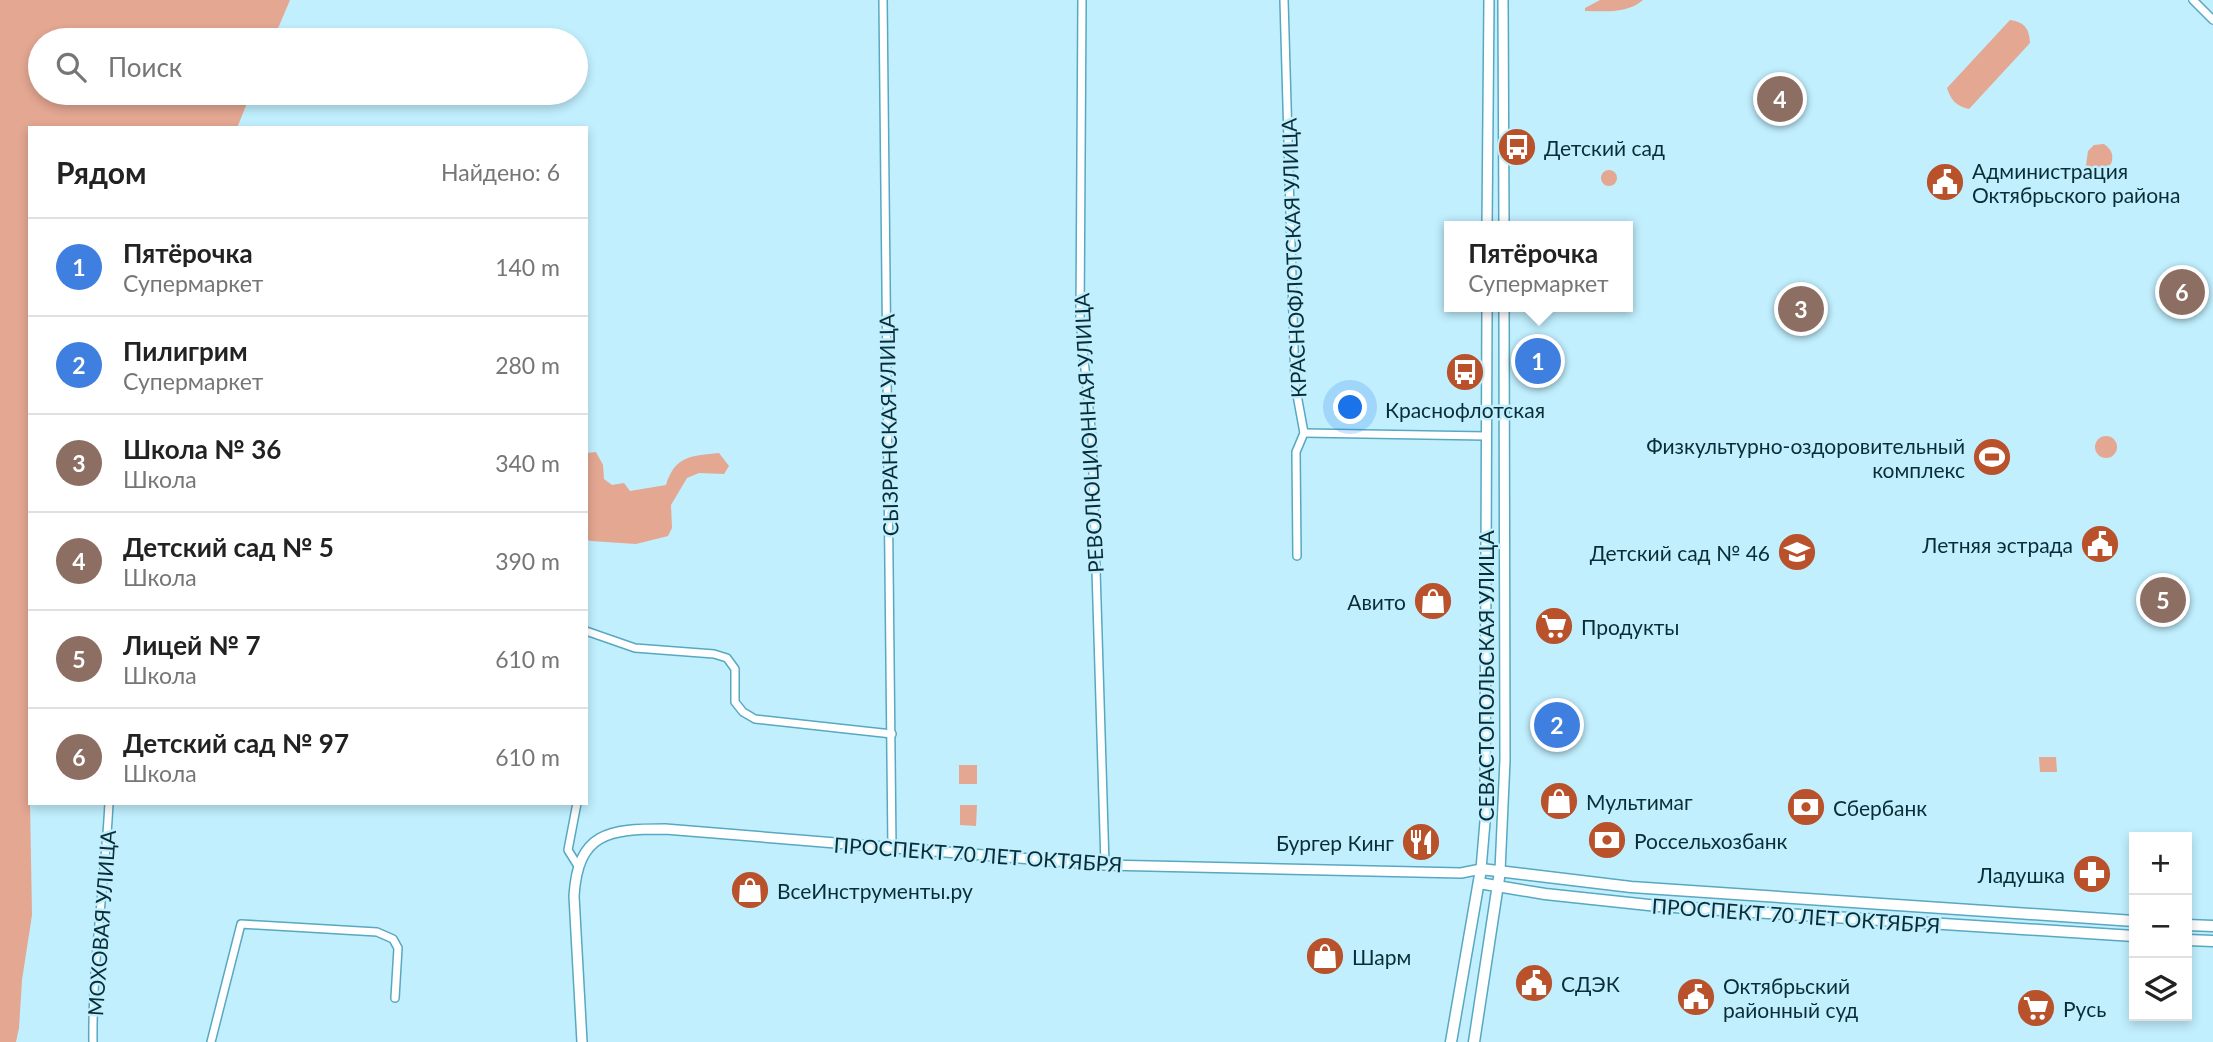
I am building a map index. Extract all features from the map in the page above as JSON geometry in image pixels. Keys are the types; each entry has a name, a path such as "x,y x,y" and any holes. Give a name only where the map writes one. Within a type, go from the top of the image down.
{"main road":[{"name":"ПРОСПЕКТ 70 ЛЕТ ОКТЯБРЯ","path":"1481,869 1620,886 2129,921"},
{"name":"СЕВАСТОПОЛЬСКАЯ УЛИЦА","path":"1451,1042 1481,869"},
{"name":"СЕВАСТОПОЛЬСКАЯ УЛИЦА","path":"1474,1042 1500,871"},
{"name":"ПРОСПЕКТ 70 ЛЕТ ОКТЯБРЯ","path":"1479,883 1602,901 2129,936"},
{"path":"1745,893 1749,911"},
{"path":"1871,920 1872,902"},
{"path":"2002,912 2002,927"},
{"path":"2192,925 2213,926"},
{"path":"2200,926 2200,941"},
{"path":"2192,940 2213,941"}],"street":[{"name":"СЫЗРАНСКАЯ УЛИЦА","path":"883,0 892,849"},
{"name":"РЕВОЛЮЦИОННАЯ УЛИЦА","path":"1082,0 1080,319 1092,439 1105,865"},
{"name":"КРАСНОФЛОТСКАЯ УЛИЦА","path":"1284,0 1295,384 1304,433 1296,452 1297,556"},
{"path":"1487,221 1489,0"},
{"path":"1503,0 1504,221"},
{"path":"2193,0 2213,20"},
{"name":"СЕВАСТОПОЛЬСКАЯ УЛИЦА","path":"1481,869 1485,822 1487,312"},
{"name":"СЕВАСТОПОЛЬСКАЯ УЛИЦА","path":"1500,871 1505,760 1504,312"},
{"path":"1304,433 1503,437"},
{"path":"588,632 635,648 714,654 727,658 735,669 735,702 743,712 755,719 892,734"},
{"path":"1486,642 1503,643"},
{"path":"1485,692 1504,692"},
{"name":"МОХОВАЯ УЛИЦА","path":"93,1042 93,1011 110,805"},
{"path":"577,805 568,850 578,866 574,896 582,1042"},
{"name":"ПРОСПЕКТ 70 ЛЕТ ОКТЯБРЯ","path":"578,866 584,853 595,841 612,832 635,829 1105,865 1461,873 1481,869"},
{"name":"ПРОСПЕКТ 70 ЛЕТ ОКТЯБРЯ","path":"1461,873 1479,883"},
{"path":"211,1042 242,924 377,932 393,939 398,948 395,998"}],"shaded area":[{"path":"0,0 290,0 278,28 28,28 28,105 246,105 238,126 28,126 28,805 32,915 16,1042 0,1042"},
{"path":"1600,0 1643,0 1623,10 1585,11 1585,8"},
{"path":"2010,20 2025,27 2030,43 1969,109 1957,104 1947,88"},
{"path":"2104,144 2112,153 2111,164 2085,173 2088,151 2094,145"},
{"path":"1606,170 1612,170 1617,178 1615,184 1606,186 1601,181 1601,175"},
{"path":"2102,436 2110,436 2117,443 2117,451 2110,458 2102,458 2095,451 2095,443"},
{"path":"596,452 603,465 604,479 612,485 624,483 630,491 666,485 674,468 680,462 693,457 719,453 729,466 724,474 699,473 687,478 671,505 672,528 668,536 636,544 591,541 588,540 588,453"},
{"path":"2039,757 2056,757 2057,772 2040,772"},
{"path":"959,765 977,765 977,784 959,784"},
{"path":"960,805 977,805 976,826 960,825"}],"place":[{"name":"Детский сад № 5","path":"1780,99"},
{"name":"Детский сад","path":"1517,147"},
{"name":"Администрация Октябрьского района","path":"1945,182"},
{"name":"Детский сад № 97","path":"2182,292"},
{"name":"Школа № 36","path":"1801,309"},
{"name":"Пятёрочка","path":"1538,361"},
{"name":"Краснофлотская","path":"1465,372"},
{"name":"Физкультурно-оздоровительный комплекс","path":"1992,457"},
{"name":"Летняя эстрада","path":"2100,544"},
{"name":"Детский сад № 46","path":"1797,552"},
{"name":"Лицей № 7","path":"2163,600"},
{"name":"Авито","path":"1433,601"},
{"name":"Продукты","path":"1554,626"},
{"name":"Пилигрим","path":"1557,725"},
{"name":"Мультимаг","path":"1559,801"},
{"name":"Сбербанк","path":"1806,807"},
{"name":"Россельхозбанк","path":"1607,840"},
{"name":"Бургер Кинг","path":"1421,842"},
{"name":"Ладушка","path":"2092,874"},
{"name":"ВсеИнструменты.ру","path":"750,890"},
{"name":"Шарм","path":"1325,956"},
{"name":"СДЭК","path":"1534,983"},
{"name":"Октябрьский районный суд","path":"1696,997"},
{"name":"Русь","path":"2036,1008"}]}
